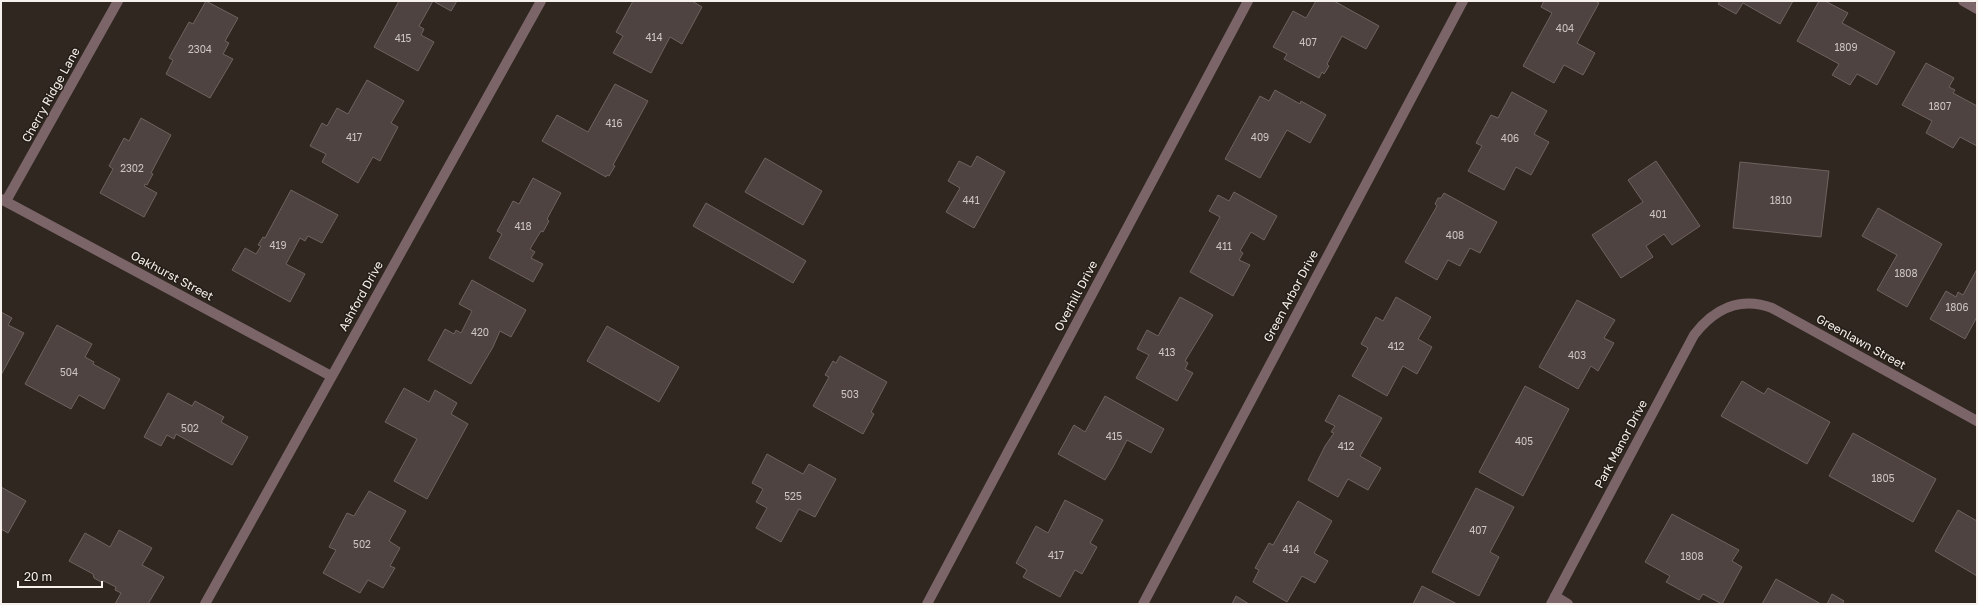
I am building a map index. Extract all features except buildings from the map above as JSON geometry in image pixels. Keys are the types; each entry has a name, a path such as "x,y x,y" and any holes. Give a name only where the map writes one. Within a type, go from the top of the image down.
{"street":[{"name":"Cherry Ridge Lane","path":"3,200 118,1"},
{"name":"Ashford Drive","path":"205,604 541,1"},
{"name":"Overhill Drive","path":"927,604 1248,1"},
{"name":"Green Arbor Drive","path":"1143,604 1463,1"},
{"path":"1963,1 1977,9"},
{"name":"Oakhurst Street","path":"3,200 331,376"},
{"name":"Greenlawn Street","path":"1727,306 1743,303 1763,304 1772,308 1977,421"},
{"name":"Park Manor Drive","path":"1553,600 1694,335 1709,318 1727,306"},
{"path":"1553,600 1568,604"}]}
